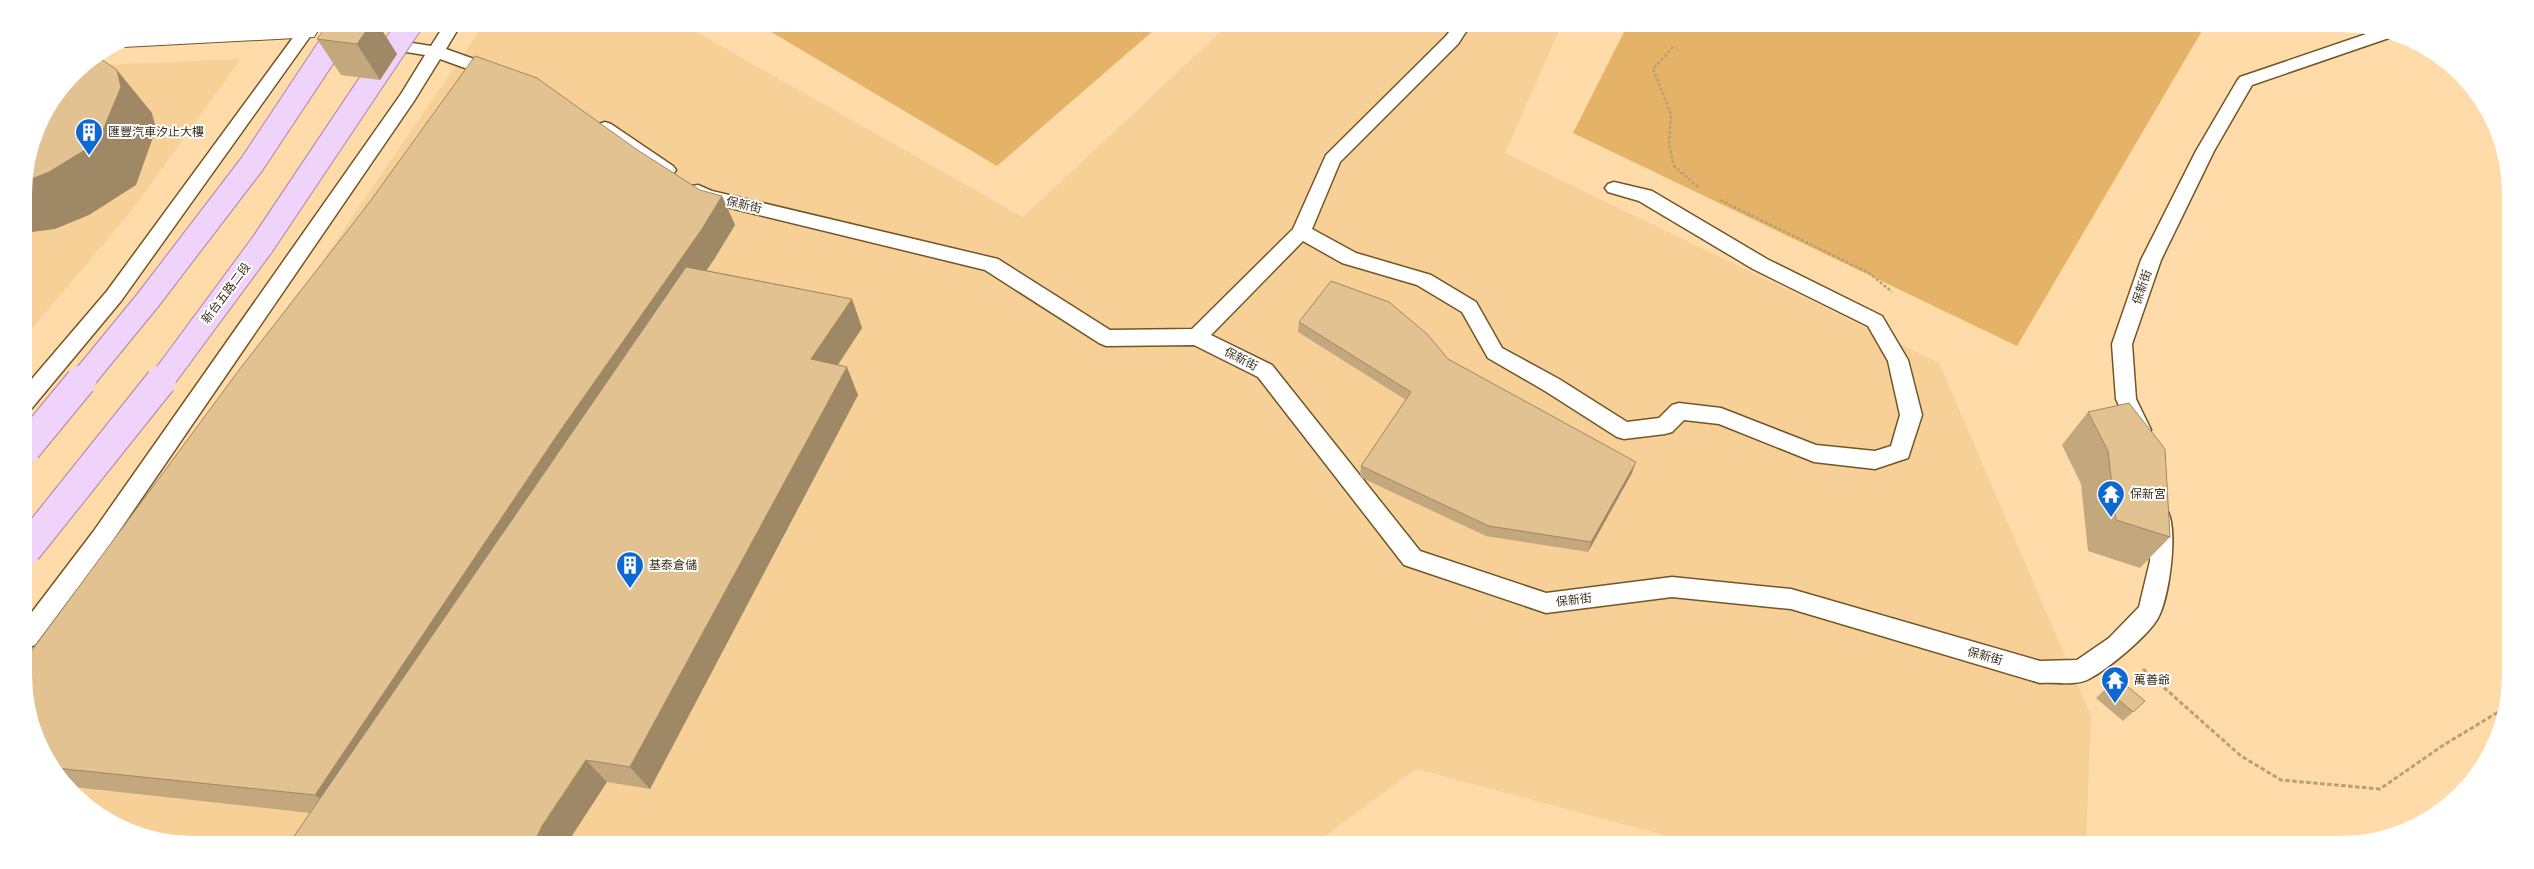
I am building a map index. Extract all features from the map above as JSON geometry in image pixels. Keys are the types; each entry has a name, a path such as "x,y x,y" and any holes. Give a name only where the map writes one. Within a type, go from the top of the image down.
{"main road":[{"name":"新台五路二段","path":"32,542 168,372 262,245 404,33"},
{"path":"32,440 148,300 353,35"}],"street":[{"path":"154,38 232,33"}],"lane":[{"path":"1197,337 1301,232 1332,159 1452,40 1457,32"},
{"path":"33,393 114,296 305,33"},
{"path":"340,33 437,52 509,78"},
{"path":"32,631 101,539 402,106 448,33"},
{"name":"保新街","path":"2148,449 2126,399 2122,344 2151,260 2205,152 2246,81 2376,37"},
{"name":"保新街","path":"591,118 706,196 991,264 1106,338 1197,337 1265,371 1412,558 1546,603 1672,587 1791,600 2040,672 2081,671 2117,645 2149,612 2161,561 2159,504"},
{"path":"1301,232 1349,258 1424,280 1469,307 1495,353 1552,385 1624,431 1665,426 1679,411 1721,416 1814,453 1875,460 1900,452 1911,415 1898,360 1876,321 1760,264 1644,196 1614,188"}],"path":[{"path":"1673,47 1653,69 1671,114 1669,144 1674,166 1704,192"},
{"path":"1713,197 1869,273 1894,293"},
{"path":"2117,645 2241,756 2281,780 2380,789 2442,746 2497,713"}],"shaded area":[{"path":"1558,32 1505,153 1939,363 2091,716 2086,836 1667,836 1416,769 1325,836 172,835 152,831 113,815 87,797 72,782 49,747 41,727 33,685 478,33 697,33 1023,217 1220,33"},
{"path":"1624,32 2201,32 2017,346 1573,133"},
{"path":"773,33 1151,33 997,166"},
{"path":"241,59 132,210 33,328 33,183 38,152 54,113 66,95 96,65"}],"building":[{"path":"321,33 365,33 357,44 317,39"},
{"path":"475,56 537,78 636,149 700,190 722,196 702,229 560,431 315,795 63,769 49,747 41,727 34,697 32,650 239,370 369,203"},
{"path":"103,61 117,70 121,87 98,142 49,172 34,178 38,152 54,113 66,95 80,80"},
{"name":"基泰倉儲","path":"686,267 852,299 811,359 847,367 630,767 586,760 537,836 294,836"},
{"path":"1331,281 1389,302 1427,334 1448,359 1636,462 1591,542 1489,526 1361,466 1411,392 1299,322"},
{"path":"2129,403 2165,449 2170,537 2116,520 2108,451 2088,412"},
{"path":"2117,678 2145,701 2133,712 2106,689"}],"place":[{"name":"匯豐汽車汐止大樓","path":"89,156"},
{"name":"保新宮","path":"2111,518"},
{"name":"基泰倉儲","path":"630,589"},
{"name":"萬善爺","path":"2115,704"}]}
